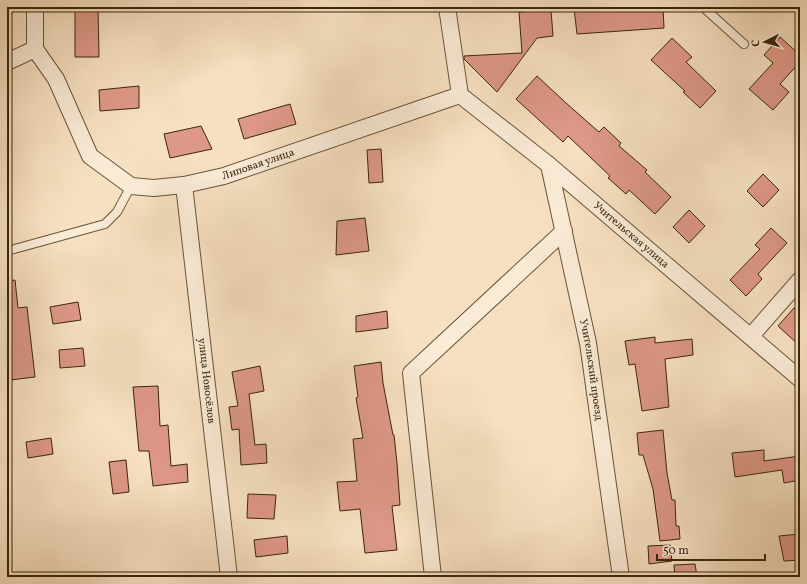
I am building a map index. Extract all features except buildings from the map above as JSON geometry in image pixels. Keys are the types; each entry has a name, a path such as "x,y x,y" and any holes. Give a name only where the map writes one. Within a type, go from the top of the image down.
{"street":[{"path":"35,7 35,49 56,79 90,156 131,186"},
{"path":"448,7 460,95"},
{"path":"7,62 35,49"},
{"name":"Учительская улица","path":"460,95 549,165 800,379"},
{"name":"Липовая улица","path":"131,186 154,188 184,185 224,176 460,95"},
{"name":"Учительский проезд","path":"549,165 588,343 621,577"},
{"name":"улица Новосёлов","path":"184,185 229,577"},
{"path":"433,577 411,373 564,231"},
{"path":"751,336 800,280"}],"lane":[{"path":"703,7 744,44"},
{"path":"7,251 105,224 117,212 131,186"}]}
